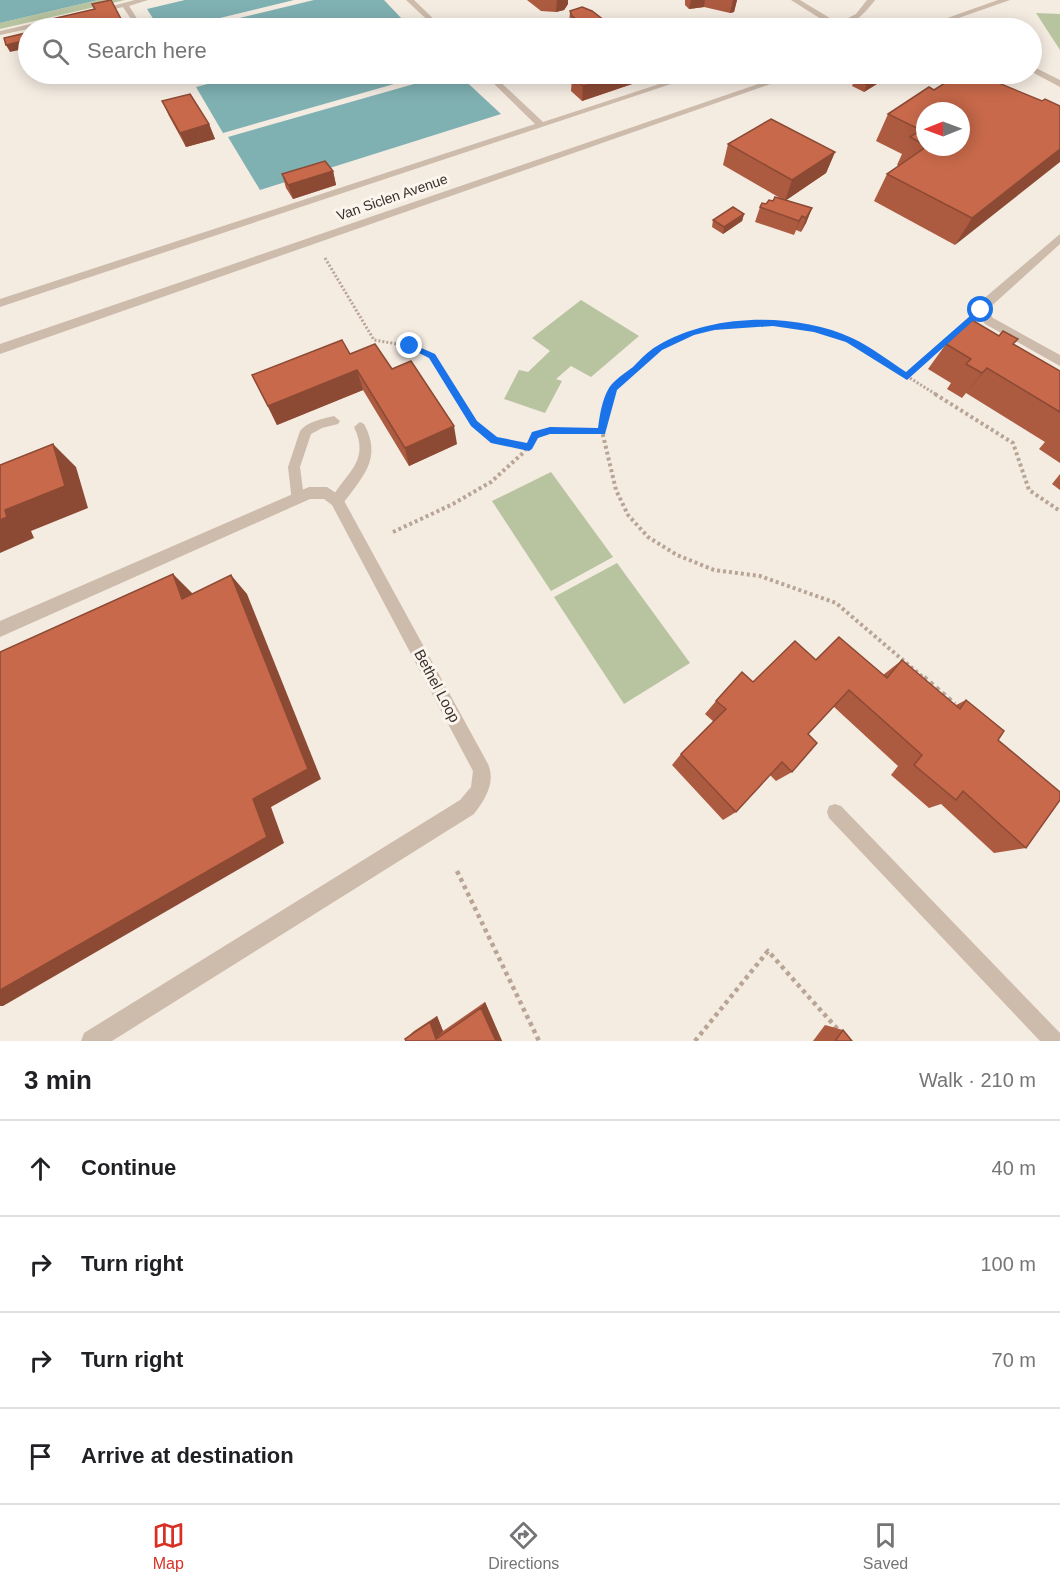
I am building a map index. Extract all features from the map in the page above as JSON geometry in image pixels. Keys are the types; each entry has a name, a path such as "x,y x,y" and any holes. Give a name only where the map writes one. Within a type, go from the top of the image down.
{"street":[{"path":"954,18 1006,0"},
{"path":"1042,74 1060,84"},
{"name":"Van Siclen Avenue","path":"0,349 765,84"},
{"path":"1060,238 981,310 989,321 1060,361"},
{"path":"0,629 309,493 327,493 337,501"},
{"name":"Bethel Loop","path":"92,1041 467,807 480,791 482,770 337,501"}],"lane":[{"path":"91,12 144,0"},
{"path":"410,0 429,18"},
{"path":"795,0 822,18"},
{"path":"855,18 870,0"},
{"path":"125,5 133,18"},
{"path":"0,33 18,29"},
{"path":"499,84 542,125"},
{"path":"0,303 667,84"},
{"path":"297,498 294,467 306,432 319,424 334,421"},
{"path":"337,501 367,457 367,438 360,427"},
{"path":"835,812 1054,1041"}],"path":[{"path":"326,258 374,340 410,346 432,356 474,423 494,440 529,447"},
{"path":"907,377 981,310"},
{"path":"962,710 836,603 760,576 714,570 677,555 648,537 628,515 616,490 602,431 606,407 614,388 659,348 692,333 714,327 773,323 815,330 849,340 1013,443 1029,490 1060,511"},
{"path":"393,532 467,497 499,477 529,447 535,435 550,430 602,431"},
{"path":"457,871 539,1041"},
{"path":"695,1041 768,951 848,1041"}],"green space":[{"path":"98,0 125,0 47,18 21,18"},
{"path":"1036,13 1060,14 1060,50 1042,22 1042,18"},
{"path":"18,19 18,25 0,29 0,23"},
{"path":"581,300 639,336 591,377 571,366 556,379 562,381 545,413 504,399 519,370 528,372 550,351 532,338"},
{"path":"551,472 613,557 551,591 492,501"},
{"path":"617,563 690,663 624,704 554,597"}],"water":[{"path":"0,0 98,0 18,18 0,23"},
{"path":"185,0 294,0 220,18 153,18 147,9"},
{"path":"314,0 384,0 401,18 239,18"},
{"path":"208,84 394,84 223,133 196,87"},
{"path":"414,84 469,84 501,114 260,190 228,137"}],"building":[{"path":"111,0 120,18 56,18 95,9 92,4"},
{"path":"582,7 601,18 575,18 570,11"},
{"path":"18,35 18,42 6,45 4,38"},
{"path":"943,84 1001,84 1060,106 1060,149 972,218 887,174 916,154 916,156 970,156 970,102 916,102 916,128 888,114 929,87 934,90"},
{"path":"190,94 209,124 180,133 162,101"},
{"path":"771,119 835,152 792,180 728,144"},
{"path":"325,161 333,171 288,185 282,174"},
{"path":"775,197 812,208 806,218 802,216 799,221 760,207 762,203 773,201"},
{"path":"733,207 744,214 724,227 713,220"},
{"path":"972,320 999,336 1003,331 1018,339 1013,344 1060,371 1060,412 987,368 982,373 966,364 971,359 946,344"},
{"path":"342,340 350,354 375,344 392,369 411,361 454,426 405,448 357,370 268,406 252,375"},
{"path":"53,444 65,486 5,510 7,517 0,520 0,465"},
{"path":"173,574 182,599 231,575 308,769 253,799 267,837 0,990 0,652"},
{"path":"839,637 887,678 902,660 960,709 966,700 1004,731 998,740 1060,792 1060,800 1026,848 963,791 956,800 914,765 922,755 849,690 808,734 817,743 792,772 782,762 736,812 681,754 726,709 716,701 742,672 753,682 795,641 816,660"},
{"path":"481,1008 496,1041 406,1041 405,1039 430,1022 436,1039"},
{"path":"843,1030 852,1041 835,1041"}],"route":[{"path":"410,346 432,356 474,423 494,440 529,447 535,435 550,430 602,431 606,407 614,388 659,348 692,333 742,323 773,323 815,330 849,340 907,377 981,310"}]}
